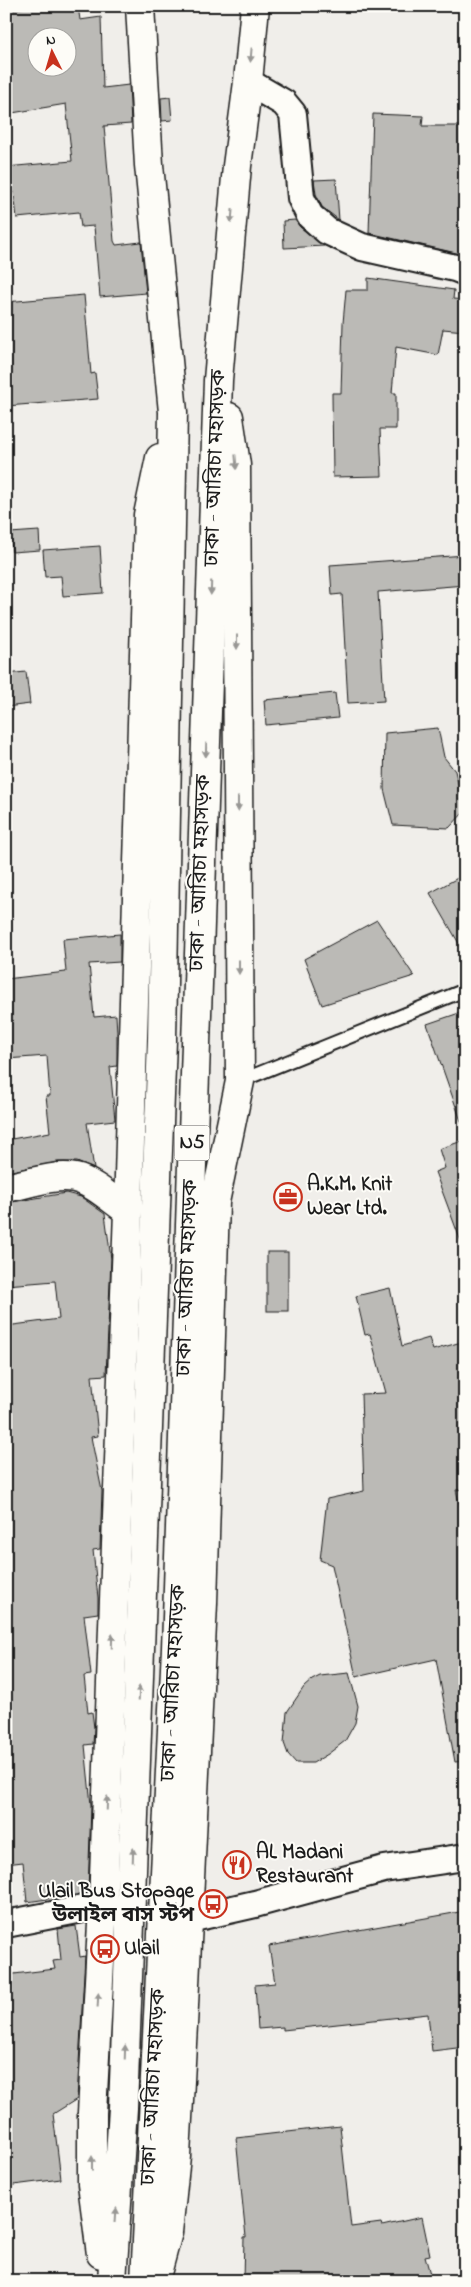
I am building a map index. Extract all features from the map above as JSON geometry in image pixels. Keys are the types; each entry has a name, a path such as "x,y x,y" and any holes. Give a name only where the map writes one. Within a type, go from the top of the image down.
{"main road":[{"name":"ঢাকা - আরিচা মহাসড়ক","path":"112,2281 124,2070 162,1050 173,412 149,165 140,6"},
{"name":"ঢাকা - আরিচা মহাসড়ক","path":"145,2281 176,1648 218,380 237,166 248,82 255,6"},
{"path":"155,2281 168,2232 171,2203 189,1919 203,1603 215,1202 240,1081 236,465 227,404 218,380"},
{"path":"105,2281 92,2184 92,2113 103,1905 128,1210 148,514 157,468 173,412"},
{"path":"6,1188 60,1178 75,1178 85,1182 128,1210"}],"street":[{"path":"248,82 284,103 293,114 301,198 310,216 327,231 362,247 455,268 465,272"},
{"path":"189,1919 255,1904 384,1869 465,1857"},
{"path":"6,1924 103,1905"}],"lane":[{"path":"240,1081 465,990"}],"building":[{"path":"32,6 78,6 80,20 101,17 103,88 129,85 131,124 104,126 114,241 116,245 141,242 146,293 100,297 94,226 81,227 79,212 17,218 14,192 6,192 6,167 72,161 66,104 6,114 6,11"},
{"path":"170,97 172,120 162,121 161,98"},
{"path":"373,114 423,116 422,126 465,126 465,255 369,233"},
{"path":"336,179 339,220 322,207 316,194 314,180"},
{"path":"295,220 300,227 324,246 284,248 283,221"},
{"path":"368,278 454,290 453,299 465,300 465,331 443,329 438,355 396,347 392,393 396,393 396,429 380,429 382,476 333,477 332,393 341,393 346,290 368,290"},
{"path":"84,295 91,374 95,373 98,399 6,406 6,302"},
{"path":"39,531 40,550 12,552 10,533"},
{"path":"100,546 103,593 63,596 61,576 45,577 43,550"},
{"path":"465,555 465,585 378,592 384,701 348,703 342,594 332,595 330,565"},
{"path":"26,672 30,704 6,707 6,674"},
{"path":"335,693 338,718 266,725 264,700"},
{"path":"438,728 444,757 455,771 465,811 449,828 393,825 384,789 385,733"},
{"path":"465,874 465,954 430,893"},
{"path":"377,920 414,976 322,1005 304,959"},
{"path":"120,934 120,962 89,964 94,1017 116,1015 117,1033 117,1066 110,1067 115,1120 87,1123 94,1169 77,1162 58,1162 6,1172 6,1140 50,1132 46,1096 50,1096 47,1056 6,1059 6,979 66,972 63,939"},
{"path":"465,1011 465,1124 462,1124 427,1024"},
{"path":"465,1140 465,1246 463,1247 435,1172 445,1168 439,1149"},
{"path":"66,1193 81,1197 105,1214 111,1259 106,1375 92,1376 98,1436 91,1437 102,1491 100,1549 93,1550 98,1613 84,1615 91,1675 84,1676 88,1713 92,1712 94,1728 93,1744 85,1745 91,1805 88,1893 27,1902 23,1862 6,1864 6,1326 59,1319 55,1281 6,1285 6,1203"},
{"path":"267,1252 288,1252 288,1311 267,1311"},
{"path":"390,1288 402,1346 429,1338 433,1350 465,1341 465,1489 456,1490 465,1526 465,1761 455,1762 436,1659 356,1677 332,1565 320,1560 327,1499 364,1491 361,1394 386,1393 370,1334 365,1335 356,1296"},
{"path":"349,1673 358,1706 355,1723 345,1741 313,1763 296,1763 288,1754 284,1743 287,1712 304,1687 312,1680 320,1676"},
{"path":"465,1911 465,2047 432,2051 428,2014 283,2030 283,2027 258,2029 255,1985 275,1983 269,1946"},
{"path":"76,1926 80,1957 85,1956 77,2099 53,2114 61,2179 6,2186 6,1975 55,1969 53,1961 61,1960 58,1929"},
{"path":"340,2126 351,2227 381,2223 382,2226 422,2217 430,2255 425,2256 432,2281 243,2281 244,2237 246,2237 236,2138"}],"place":[{"name":"A.K.M. Knit Wear Ltd.","path":"288,1197"},
{"name":"AL Madani Restaurant","path":"237,1865"},
{"name":"Ulail Bus Stopage উলাইল বাস স্টপ","path":"213,1904"},
{"name":"Ulail","path":"105,1949"}]}
